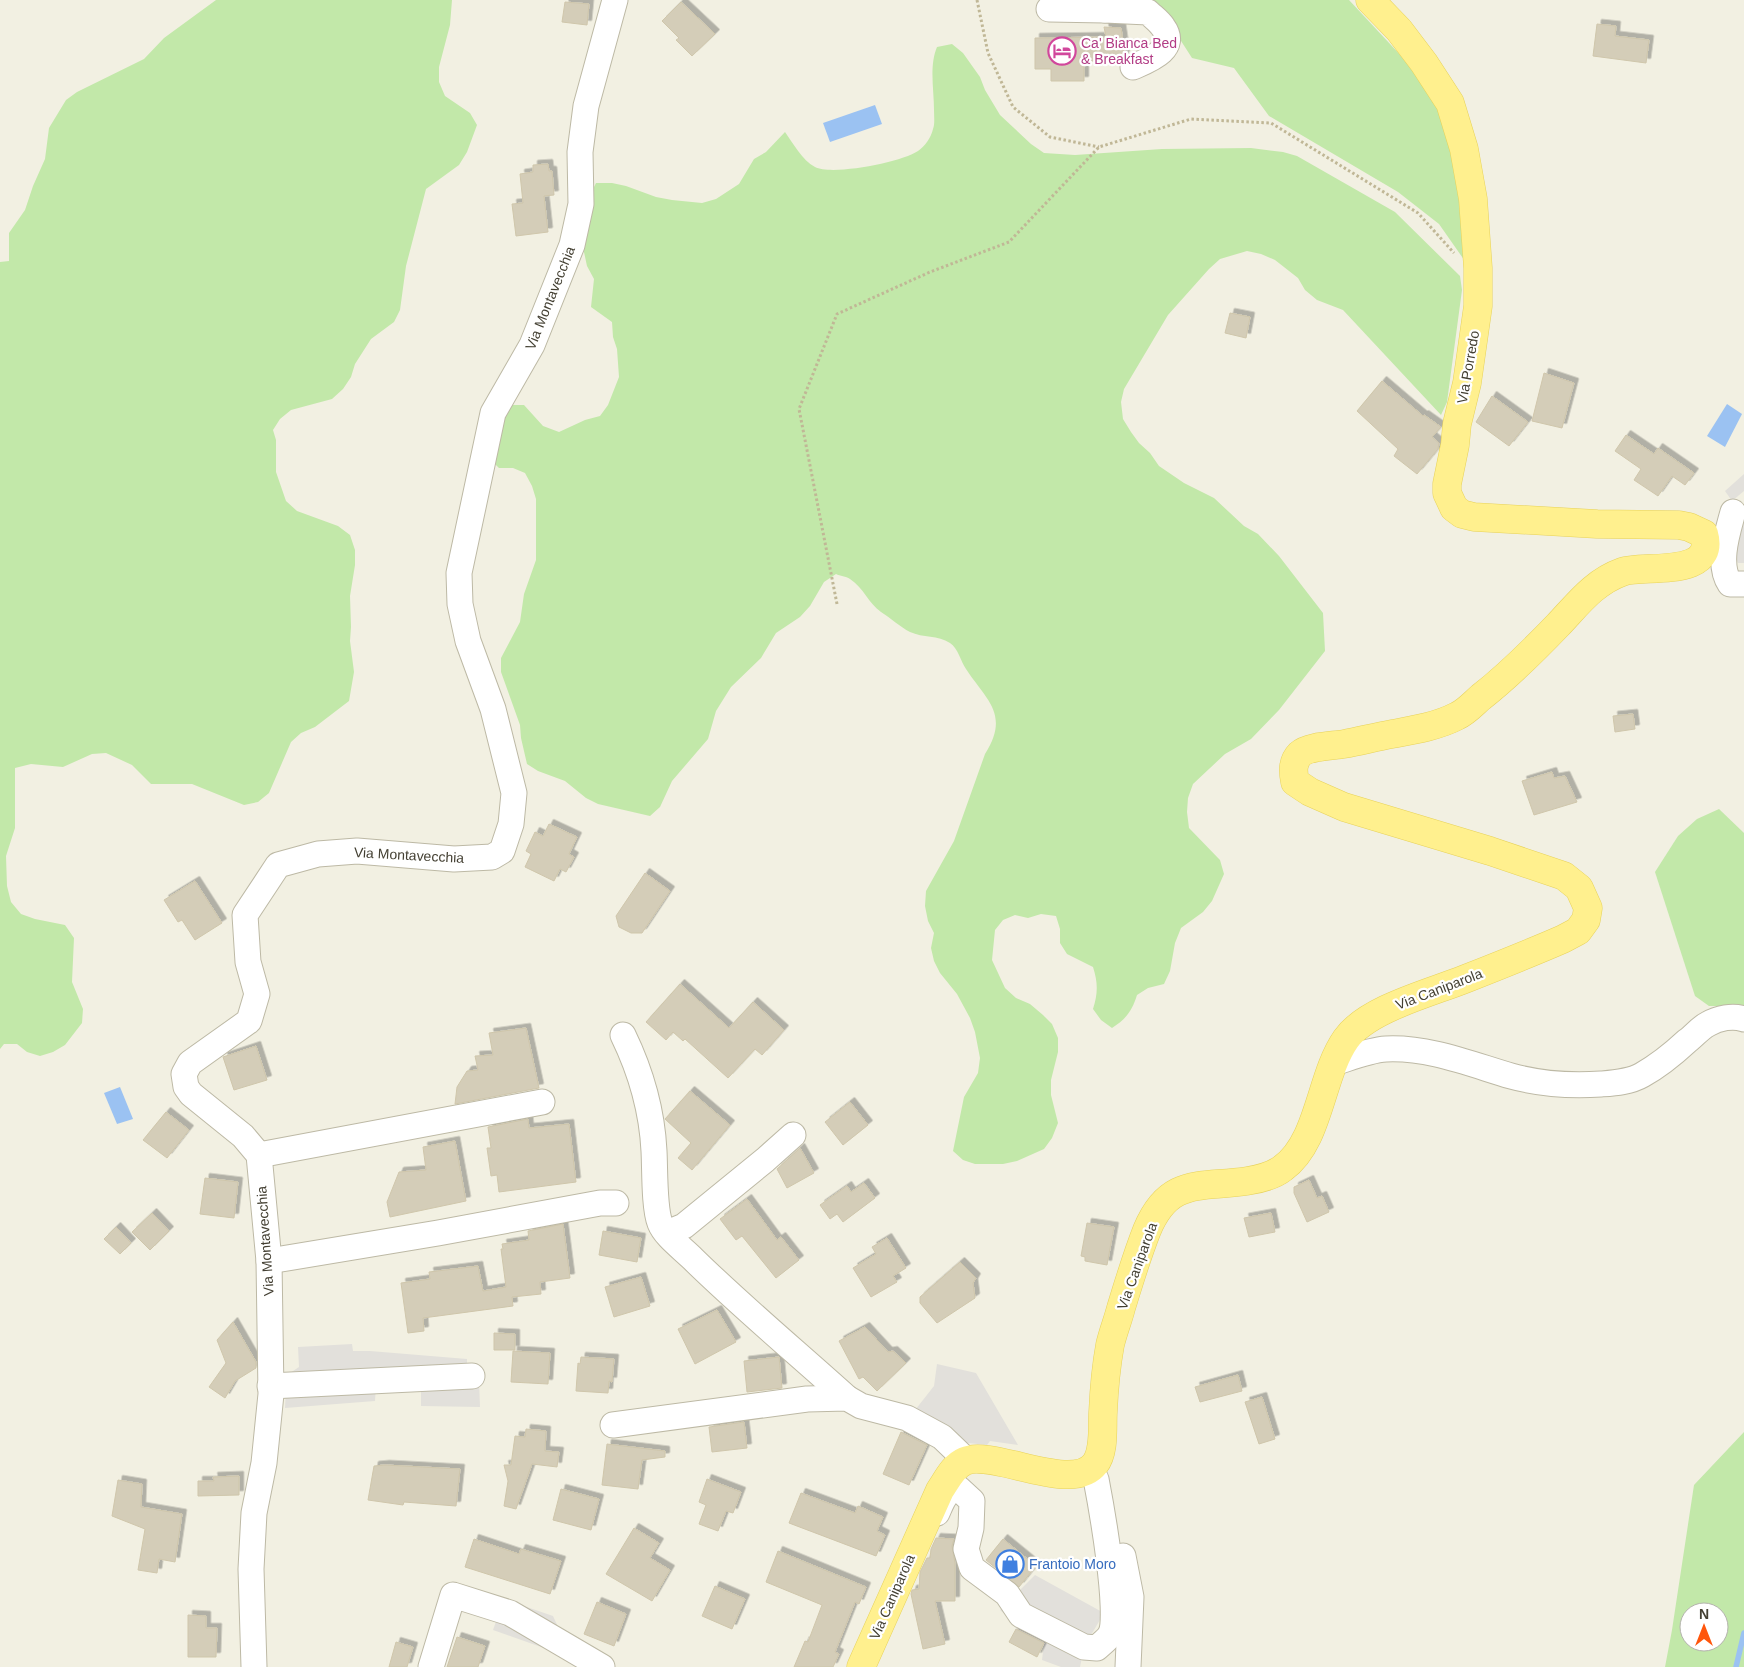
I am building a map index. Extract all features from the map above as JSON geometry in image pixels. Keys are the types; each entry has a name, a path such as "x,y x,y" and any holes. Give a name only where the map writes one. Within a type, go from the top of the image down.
{"main road":[{"name":"Via Porredo","path":"1370,0 1404,37 1424,63 1450,103 1464,149 1473,199 1478,306 1467,383 1446,484 1447,492 1454,508 1462,514 1474,517 1597,524 1679,525 1689,526 1704,534"},
{"name":"Via Caniparola","path":"1091,1468 1100,1455 1105,1382 1111,1344 1134,1264 1148,1227 1162,1203 1171,1195 1187,1188 1254,1180 1267,1176 1281,1170 1296,1158 1345,1040 1353,1030 1367,1019 1382,1010 1473,976 1563,939 1578,930 1586,920 1588,908 1579,888 1564,876 1490,851 1344,807 1310,792 1296,782 1292,771 1296,760 1301,753 1323,746 1343,744 1428,727 1458,716 1498,684 1532,652 1585,595 1603,580 1630,569 1668,569 1688,565 1702,555 1706,544 1704,534"},
{"name":"Via Caniparola","path":"861,1667 940,1490 955,1467 966,1460"},
{"path":"966,1460 990,1461 1057,1473 1077,1474 1091,1468"}],"street":[{"name":"Via Montavecchia","path":"254,1667 251,1569 254,1513 264,1463 270,1386 269,1260 258,1155 243,1136 191,1094 186,1087 184,1074 190,1063 248,1021 257,994 248,962 245,915 278,865 318,854 357,851 454,859 492,858 502,851 511,824 514,793 493,708 468,642 460,604 459,574 493,413 532,345 572,245 581,204 580,152 586,106 615,0"},
{"path":"1049,9 1105,5 1148,12 1163,26 1168,38 1166,48 1152,59 1133,66"},
{"path":"1704,534 1739,507"},
{"path":"1739,507 1726,537 1725,577 1730,584 1744,584"},
{"path":"1334,1063 1383,1049 1402,1049 1440,1055 1512,1076 1546,1083 1615,1083 1639,1076 1653,1068 1707,1024 1722,1018 1739,1017 1744,1019"},
{"path":"623,1035 644,1086 654,1148 658,1214 660,1223 667,1233 710,1275 847,1398 862,1406 907,1418 942,1437 966,1460"},
{"path":"258,1155 542,1102"},
{"path":"667,1233 684,1226 793,1135"},
{"path":"269,1260 429,1235 600,1203 616,1203"},
{"path":"270,1386 472,1376"},
{"path":"613,1424 808,1399 847,1398"},
{"path":"920,1536 930,1530 944,1497 952,1490 959,1489 972,1501 971,1528 966,1549 972,1568 1007,1594 1020,1615 1084,1647 1097,1648 1111,1634 1114,1608 1106,1536 1096,1479 1091,1468"},
{"path":"1091,1468 1108,1484 1130,1597 1128,1667"},
{"path":"431,1667 453,1595 510,1613 602,1667"}],"path":[{"path":"977,0 988,53 1013,108 1050,137 1100,147 1191,119 1271,123 1418,213 1478,280"},
{"path":"836,604 799,409 836,314 930,272 1009,242 1100,147"}],"green space":[{"path":"216,0 452,0 450,25 439,67 439,82 445,96 470,113 477,125 467,152 459,165 426,189 406,266 400,310 394,322 371,339 355,364 351,377 343,389 332,399 291,410 280,419 273,430 276,440 276,472 286,501 297,511 338,526 350,535 355,550 355,565 350,596 350,641 354,672 349,701 315,727 301,733 291,742 269,793 258,802 244,805 192,784 151,784 132,765 106,753 92,754 63,767 31,764 15,768 15,828 6,856 7,886 11,902 21,914 65,925 74,938 72,982 83,1009 82,1023 65,1045 53,1052 40,1056 27,1052 17,1044 4,1044 0,1049 0,262 9,261 9,233 25,210 45,159 49,128 66,100 77,92 144,59 164,38"},
{"path":"1117,0 1349,0 1418,74 1445,122 1456,172 1467,264 1439,224 1398,192 1269,116 1234,68 1192,58 1174,30"},
{"path":"952,44 963,53 980,77 985,90 1000,115 1031,144 1044,153 1075,155 1162,149 1251,148 1283,152 1297,156 1395,212 1460,276 1462,290 1447,402 1441,415 1343,310 1317,300 1305,290 1298,278 1275,260 1247,251 1220,259 1168,315 1124,389 1121,402 1123,419 1139,443 1150,453 1159,466 1184,483 1214,498 1244,526 1258,534 1279,556 1323,613 1325,651 1279,710 1251,739 1225,754 1193,784 1188,798 1189,828 1220,860 1224,874 1212,901 1203,912 1181,928 1175,943 1170,971 1164,984 1148,988 1137,995 1131,1010 1121,1021 1112,1028 1101,1020 1093,1009 1097,988 1093,967 1067,954 1060,943 1060,929 1056,916 1041,914 1028,918 1015,915 1003,920 995,930 992,960 1005,988 1016,998 1030,1004 1043,1015 1052,1024 1058,1038 1058,1052 1051,1080 1051,1095 1058,1123 1052,1138 1044,1149 1017,1161 1003,1164 975,1164 963,1160 953,1151 964,1097 978,1073 980,1058 970,1018 957,994 940,973 934,961 931,948 934,933 928,921 925,906 926,891 954,841 996,728 993,708 966,669 955,648 945,640 915,634 906,630 877,609 855,582 836,574 824,582 810,606 800,617 776,633 761,658 731,687 716,711 708,739 672,781 660,807 650,816 598,804 586,798 565,781 538,771 527,764 520,725 501,672 501,658 520,622 524,594 536,560 536,499 525,473 513,468 499,468 489,458 509,405 524,405 543,426 559,432 585,420 600,416 608,405 619,377 617,349 613,337 612,322 591,307 594,279 587,266 581,238 589,197 596,183 612,183 656,197 702,203 716,199 739,184 754,159 766,152 785,132 810,164 824,169 851,169 883,163 910,155 918,151 925,144 931,136 934,127 933,62 937,47"},
{"path":"1719,809 1744,833 1744,1006 1709,1006 1695,996 1655,872 1678,836 1697,819"},
{"path":"1744,1432 1744,1667 1665,1667 1694,1485"}],"shaded area":[{"path":"1744,474 1744,491 1732,501 1725,491"},
{"path":"1744,516 1744,563 1738,563 1731,550"},
{"path":"352,1344 353,1351 467,1359 467,1373 284,1377 299,1367 298,1347"},
{"path":"937,1364 976,1373 1018,1445 990,1441 987,1445 959,1442 912,1414 934,1386"},
{"path":"479,1381 480,1407 421,1406 421,1383"},
{"path":"376,1385 375,1401 285,1408 286,1389"},
{"path":"1035,1575 1104,1613 1084,1647 1080,1667 1061,1667 1042,1660 1044,1643 1015,1628 1018,1623 1000,1610"},
{"path":"504,1599 553,1616 563,1638 558,1653 493,1630"}],"water":[{"path":"875,105 882,124 830,142 823,123"},
{"path":"1727,404 1742,414 1725,447 1707,436"},
{"path":"120,1087 133,1119 117,1124 104,1093"}],"building":[{"path":"565,2 589,4 587,25 562,22"},
{"path":"681,2 715,34 692,56 676,40 679,38 662,21"},
{"path":"1597,24 1616,26 1615,36 1649,40 1646,63 1593,56"},
{"path":"1104,27 1121,28 1125,55 1121,61 1084,61 1084,81 1051,81 1051,69 1035,69 1035,38 1106,37"},
{"path":"548,164 549,171 552,171 554,195 544,196 548,232 516,236 512,204 523,203 520,174 533,172 533,165"},
{"path":"1230,313 1250,317 1246,338 1225,333"},
{"path":"1544,373 1574,383 1562,428 1532,421"},
{"path":"1382,381 1423,416 1441,427 1432,437 1439,443 1438,449 1417,474 1394,456 1398,449 1357,411"},
{"path":"1492,396 1528,422 1509,446 1476,422"},
{"path":"1626,435 1654,454 1658,448 1694,473 1685,485 1672,476 1658,496 1634,480 1641,469 1615,451"},
{"path":"1633,714 1635,729 1615,732 1613,716"},
{"path":"1552,772 1554,778 1565,776 1577,802 1534,815 1522,781"},
{"path":"549,824 577,837 569,854 574,857 566,872 560,869 554,881 525,867 531,854 526,851 535,832 543,836"},
{"path":"645,873 670,891 642,933 631,933 619,927 616,916"},
{"path":"195,881 222,923 195,940 182,920 178,922 164,900"},
{"path":"680,984 729,1028 753,1002 784,1030 762,1055 755,1049 728,1078 685,1039 683,1041 673,1032 666,1040 646,1022"},
{"path":"526,1028 539,1088 455,1104 457,1087 467,1071 478,1070 475,1056 493,1055 489,1033"},
{"path":"256,1046 267,1080 234,1090 223,1057"},
{"path":"690,1091 730,1125 692,1170 678,1158 691,1143 665,1119"},
{"path":"850,1102 868,1125 843,1145 825,1122"},
{"path":"166,1112 189,1130 167,1158 143,1140"},
{"path":"528,1119 529,1128 569,1124 576,1182 499,1192 497,1175 491,1176 487,1148 491,1148 488,1127"},
{"path":"455,1141 466,1201 390,1217 387,1202 399,1172 426,1170 423,1147"},
{"path":"800,1148 814,1173 787,1188 777,1169"},
{"path":"205,1178 238,1182 234,1218 200,1214"},
{"path":"1309,1180 1317,1198 1322,1196 1329,1212 1307,1222 1294,1193 1294,1187"},
{"path":"864,1183 875,1198 843,1222 837,1214 830,1219 820,1205 847,1186 851,1192"},
{"path":"747,1199 777,1240 781,1237 799,1260 776,1278 742,1236 736,1240 720,1219"},
{"path":"152,1213 169,1231 150,1250 132,1232"},
{"path":"1271,1213 1275,1232 1249,1237 1244,1218"},
{"path":"1087,1223 1114,1227 1107,1265 1085,1261 1085,1257 1081,1256"},
{"path":"563,1224 570,1278 540,1282 541,1294 512,1297 513,1306 423,1318 424,1331 408,1333 401,1283 430,1279 429,1272 478,1266 483,1291 506,1287 502,1244 529,1240 528,1231"},
{"path":"116,1227 131,1243 120,1254 104,1239"},
{"path":"603,1231 641,1238 637,1262 599,1255"},
{"path":"887,1238 906,1268 893,1276 897,1282 871,1297 853,1268 876,1254 872,1247"},
{"path":"960,1262 976,1278 973,1283 975,1298 937,1323 920,1303 920,1297"},
{"path":"641,1277 650,1306 614,1317 605,1287"},
{"path":"717,1310 736,1342 695,1364 678,1329"},
{"path":"233,1322 256,1362 256,1368 235,1381 225,1398 209,1387 226,1363 217,1340"},
{"path":"865,1327 888,1352 893,1351 906,1363 877,1391 863,1377 859,1379 839,1341"},
{"path":"494,1333 515,1334 515,1350 494,1350"},
{"path":"513,1351 550,1353 548,1384 511,1382"},
{"path":"581,1357 614,1359 612,1382 609,1381 608,1393 576,1391 578,1363 580,1364"},
{"path":"779,1357 782,1388 747,1392 744,1361"},
{"path":"1238,1375 1242,1391 1200,1402 1195,1387"},
{"path":"1262,1397 1275,1439 1259,1444 1245,1402"},
{"path":"744,1422 747,1448 712,1452 709,1427"},
{"path":"526,1429 546,1431 545,1451 559,1452 557,1467 532,1464 516,1509 504,1506 508,1481 504,1465 511,1465 515,1436 525,1437"},
{"path":"901,1432 927,1445 909,1485 883,1474"},
{"path":"607,1444 665,1451 665,1457 642,1460 638,1489 602,1485"},
{"path":"374,1466 460,1469 456,1506 404,1502 403,1505 368,1500"},
{"path":"239,1476 239,1495 198,1496 198,1481 214,1481 213,1477"},
{"path":"707,1479 741,1492 733,1513 726,1511 718,1531 699,1524 706,1505 699,1502"},
{"path":"118,1480 142,1484 141,1507 182,1514 175,1562 159,1559 157,1573 138,1570 145,1529 112,1516"},
{"path":"561,1489 599,1499 591,1530 553,1520"},
{"path":"801,1493 855,1513 858,1506 883,1517 877,1531 885,1535 876,1556 789,1523"},
{"path":"634,1528 659,1543 650,1558 670,1570 652,1601 606,1574"},
{"path":"936,1538 954,1539 952,1546 955,1563 955,1601 935,1601 945,1644 923,1649 911,1594 912,1590 919,1589 920,1572 927,1558 930,1558 931,1549"},
{"path":"474,1539 519,1554 521,1549 561,1561 550,1594 465,1567"},
{"name":"Frantoio Moro","path":"1003,1539 1036,1566 1019,1587 986,1560"},
{"path":"778,1551 866,1587 859,1604 855,1602 835,1652 839,1654 833,1667 794,1667 805,1641 808,1642 822,1605 766,1582"},
{"path":"715,1586 745,1599 732,1629 702,1616"},
{"path":"597,1602 626,1614 614,1646 584,1634"},
{"path":"188,1615 206,1616 206,1628 217,1628 216,1657 188,1657"},
{"path":"1016,1629 1044,1643 1037,1657 1009,1642"},
{"path":"457,1637 485,1646 478,1667 447,1667"},
{"path":"396,1642 413,1647 407,1667 389,1667"}],"waterway":[{"path":"1736,1667 1744,1633"}],"place":[{"name":"Ca' Bianca Bed & Breakfast","path":"1062,51"},
{"name":"Frantoio Moro","path":"1010,1564"}]}
